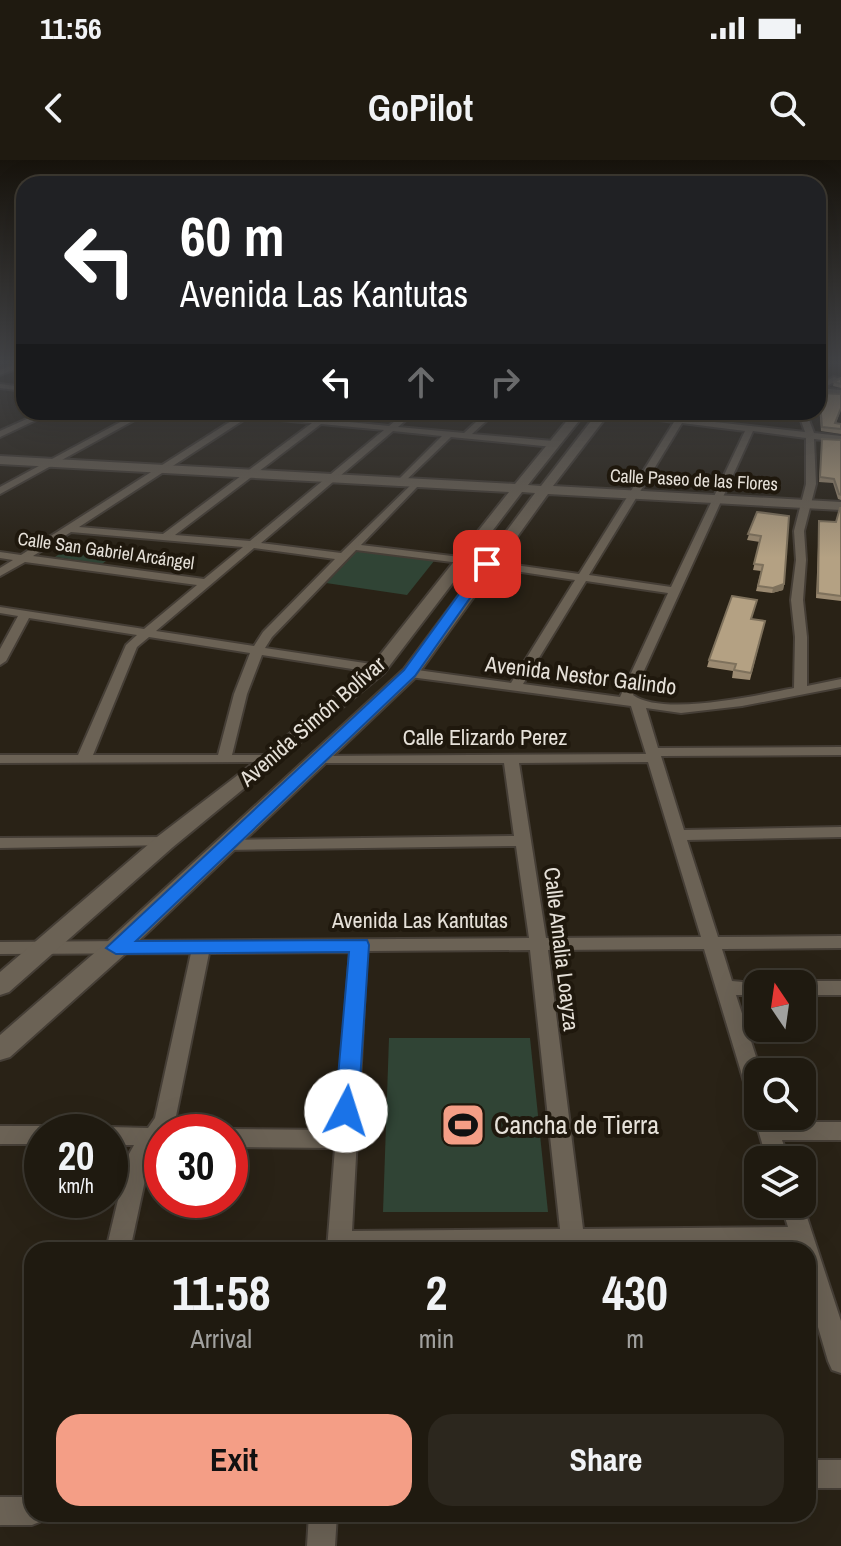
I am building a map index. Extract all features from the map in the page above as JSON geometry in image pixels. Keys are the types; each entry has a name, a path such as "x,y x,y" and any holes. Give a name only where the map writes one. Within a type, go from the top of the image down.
{"street":[{"path":"0,491 115,429"},
{"path":"0,573 226,429"},
{"path":"166,537 310,429"},
{"path":"84,758 132,645 392,429"},
{"path":"410,429 553,444"},
{"path":"467,434 473,429"},
{"name":"Avenida Simón Bolívar","path":"0,986 165,842 271,759 378,669 460,560 566,429"},
{"name":"Avenida Simón Bolívar","path":"0,1050 116,948 410,673 487,564 591,429"},
{"path":"515,687 674,429"},
{"path":"747,1058 638,705 626,696 750,429 841,439"},
{"path":"801,691 797,600 800,521 811,484 808,429"},
{"path":"400,483 450,433"},
{"path":"0,460 517,489"},
{"path":"224,759 256,650 267,635 415,484"},
{"name":"Calle Paseo de las Flores","path":"517,489 841,506"},
{"path":"70,529 255,545 344,557"},
{"path":"354,547 460,560"},
{"name":"Calle San Gabriel Arcángel","path":"0,555 207,583"},
{"path":"487,564 676,591"},
{"path":"0,610 410,673"},
{"path":"0,661 25,614"},
{"name":"Avenida Nestor Galindo","path":"410,673 681,709 841,683"},
{"name":"Calle Elizardo Perez","path":"316,760 841,751"},
{"path":"0,759 271,759"},
{"name":"Calle Amalia Loayza","path":"511,759 538,943 573,1241"},
{"path":"679,835 841,832"},
{"path":"225,845 524,841"},
{"path":"0,843 165,842"},
{"name":"Avenida Las Kantutas","path":"0,948 841,942"},
{"path":"166,1114 202,945"},
{"path":"339,1242 359,945"},
{"path":"725,988 744,988"},
{"path":"816,988 841,988"},
{"path":"816,1128 841,1131"},
{"path":"0,1135 24,1135"},
{"path":"248,1138 344,1139"},
{"path":"120,1242 140,1154 144,1150"},
{"path":"797,1218 804,1242"},
{"path":"514,1242 612,1242"},
{"path":"816,1271 835,1318 841,1361"},
{"path":"816,1474 841,1474"},
{"path":"0,1511 24,1511"},
{"path":"321,1546 322,1522"}],"green space":[{"path":"74,544 120,550 102,564 55,557"},
{"path":"357,551 434,561 407,595 326,583"},
{"name":"Cancha de Tierra","path":"389,1038 530,1038 548,1212 383,1212"}],"building":[{"path":"822,439 841,440 841,495 834,479 820,477"},
{"path":"840,508 841,596 818,593 819,521 836,522"},
{"path":"757,512 789,516 784,584 773,588 758,586 763,565 754,564 761,536 748,534"},
{"path":"732,596 757,600 751,619 765,621 751,673 734,670 736,664 709,660"}],"place":[{"name":"Cancha de Tierra","path":"463,1125"}],"route":[{"path":"346,1111 359,945 116,948 410,673 487,564"}]}
